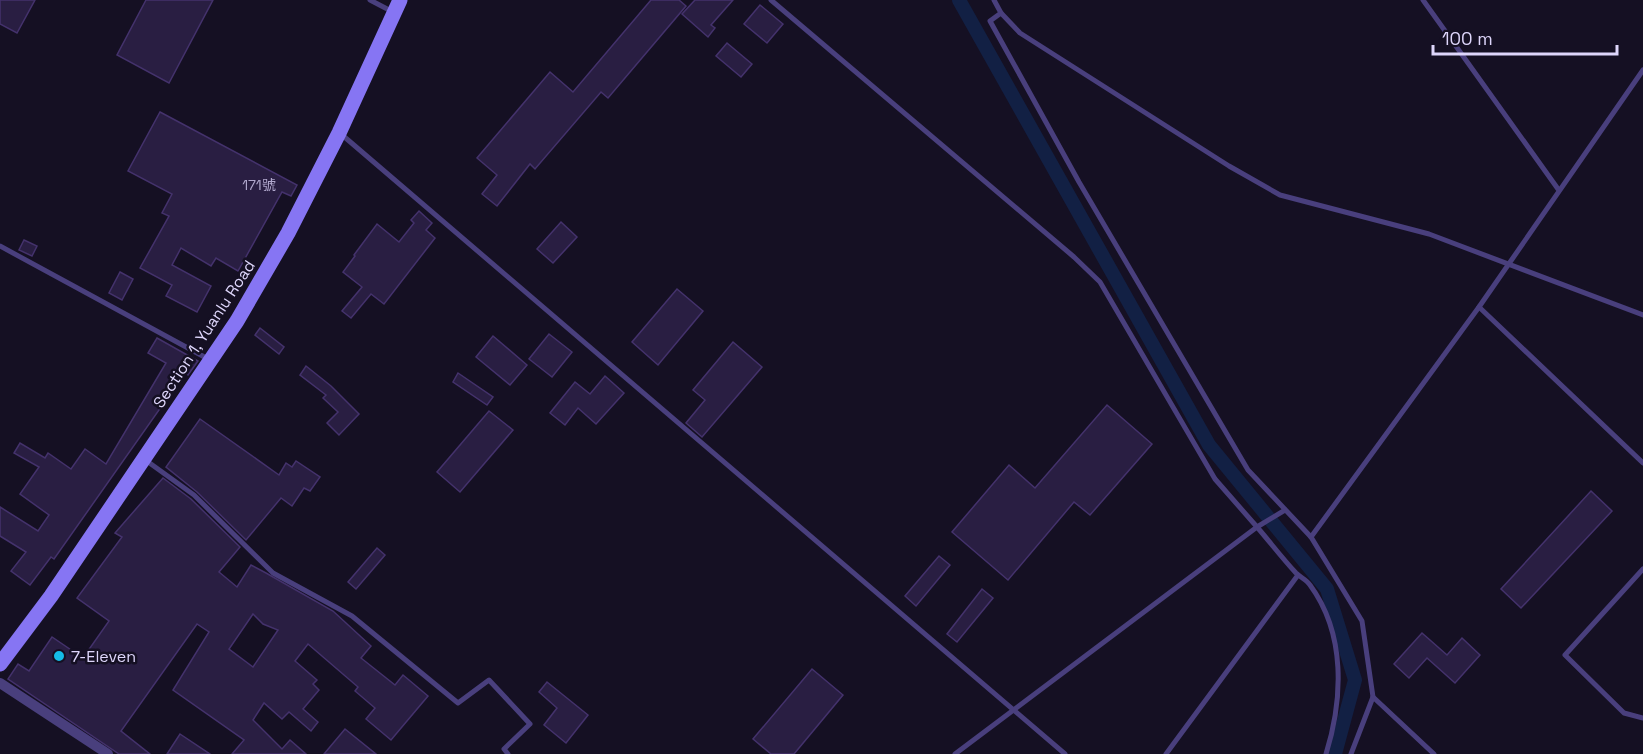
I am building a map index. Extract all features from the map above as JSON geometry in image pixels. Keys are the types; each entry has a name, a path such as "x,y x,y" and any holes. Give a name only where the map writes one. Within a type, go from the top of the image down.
{"main road":[{"name":"Section 1, Yuanlu Road","path":"0,664 51,596 237,321 288,233 339,133 397,6"}],"street":[{"path":"0,683 108,754"}],"lane":[{"path":"370,0 397,6"},
{"path":"771,0 1066,250 1100,282 1215,479 1298,575 1310,583 1335,632 1338,676 1336,720 1326,754"},
{"path":"994,0 1001,13 1020,33 1228,166 1280,195 1429,234 1643,315"},
{"path":"1422,0 1558,189"},
{"path":"1001,13 990,21 1079,182 1248,470 1311,537 1362,621 1373,697 1351,754"},
{"path":"1311,537 1509,265 1558,189 1643,70"},
{"path":"339,133 1065,754"},
{"path":"0,246 210,360"},
{"path":"1479,307 1643,463"},
{"path":"144,459 194,495 273,573 352,616 458,703 489,680 530,724 504,749 508,754"},
{"path":"955,754 1257,527 1285,510"},
{"path":"1643,569 1565,655 1624,712 1643,718"},
{"path":"1166,754 1298,575"},
{"path":"1373,697 1434,754"}],"building":[{"path":"0,0 35,0 17,33 0,24"},
{"path":"146,0 213,0 169,83 117,55"},
{"path":"651,0 679,0 686,6 608,98 601,92 535,169 530,164 497,206 482,194 497,175 477,158 550,72 573,92"},
{"path":"695,0 733,0 711,25 715,28 708,37 682,14"},
{"path":"760,5 783,24 767,43 744,24"},
{"path":"727,43 752,64 741,77 716,56"},
{"path":"160,112 297,185 291,196 282,192 238,271 216,258 211,266 181,248 172,265 211,286 197,312 166,296 172,285 140,268 169,216 162,213 172,194 128,171"},
{"path":"419,211 432,223 426,230 435,238 384,304 371,294 351,318 342,311 362,287 343,272 377,224 399,242 414,223 411,220"},
{"path":"561,222 577,237 553,263 537,249"},
{"path":"24,240 37,246 32,256 19,250"},
{"path":"120,272 133,279 122,300 109,293"},
{"path":"677,289 703,311 658,365 632,342"},
{"path":"260,328 284,347 279,354 255,335"},
{"path":"549,334 572,352 552,377 529,359"},
{"path":"493,336 527,365 510,385 476,357"},
{"path":"157,338 198,361 188,375 185,373 54,559 51,557 30,585 11,571 26,552 0,536 0,507 38,531 49,515 20,494 39,467 14,453 20,443 45,458 48,453 71,469 85,449 106,464 166,363 148,353"},
{"path":"733,342 762,367 702,437 686,423 705,400 693,390"},
{"path":"306,366 331,386 359,414 339,435 327,423 338,412 323,398 326,395 300,375"},
{"path":"458,373 493,397 487,405 453,382"},
{"path":"605,376 624,393 596,424 578,408 565,425 550,413 575,382 590,394"},
{"path":"1107,405 1152,444 1090,515 1074,502 1008,580 952,532 1009,465 1035,488"},
{"path":"489,411 513,430 460,492 437,472"},
{"path":"200,419 279,475 286,463 292,467 296,461 320,477 310,491 304,488 292,506 281,498 246,540 197,492 166,467"},
{"path":"163,478 191,499 240,547 219,572 237,587 251,565 333,611 371,646 361,658 395,685 403,675 428,696 391,740 366,719 375,708 355,691 358,687 308,644 295,661 317,680 313,684 319,690 303,709 318,722 311,731 289,712 282,719 264,703 253,720 282,749 290,740 306,754 232,754 244,740 173,690 209,632 197,624 121,731 150,754 119,754 8,679 18,664 29,671 52,637 83,658 109,621 77,598 122,537 115,533","holes":["253,614 263,624 278,630 253,667 229,649"]},
{"path":"1591,491 1612,511 1521,608 1501,589"},
{"path":"377,548 385,555 356,589 348,582"},
{"path":"939,556 950,565 916,606 905,596"},
{"path":"982,589 993,598 957,642 947,634"},
{"path":"1422,633 1447,655 1462,638 1480,655 1455,683 1427,658 1409,678 1394,664"},
{"path":"812,669 843,695 794,754 771,754 753,739"},
{"path":"547,682 588,715 566,743 544,725 557,708 539,692"},
{"path":"345,729 376,754 324,754"},
{"path":"180,734 210,754 167,754"}],"waterway":[{"path":"959,0 1209,445 1327,589 1355,680 1335,754"}],"place":[{"name":"7-Eleven","path":"59,656"}]}
